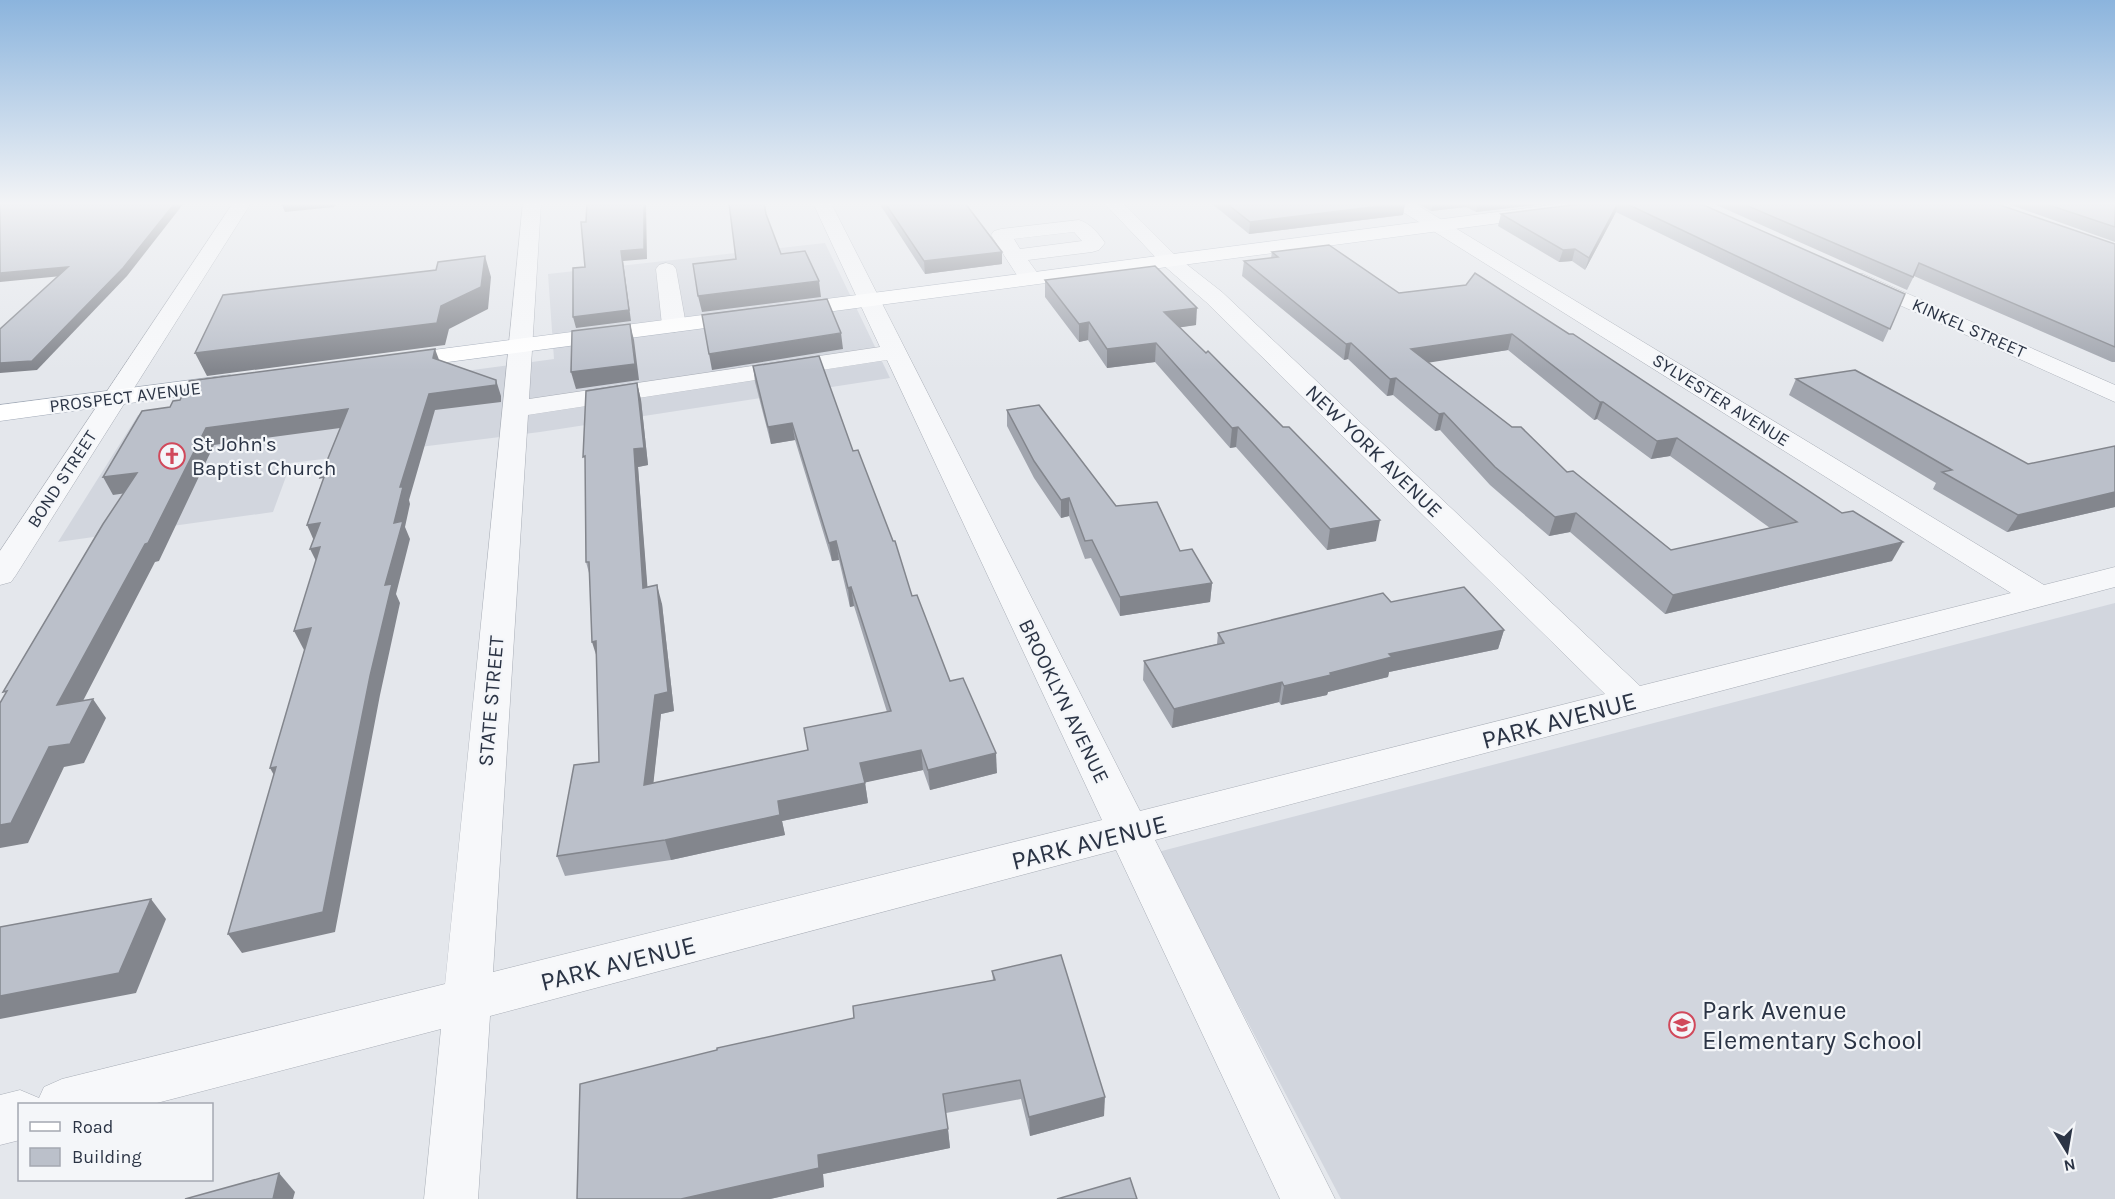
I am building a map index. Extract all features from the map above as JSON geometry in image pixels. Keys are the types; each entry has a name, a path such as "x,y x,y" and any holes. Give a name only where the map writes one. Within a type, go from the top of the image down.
{"main road":[{"path":"368,365 1177,259"},
{"name":"PROSPECT AVENUE","path":"0,413 253,380"}],"street":[{"name":"BOND STREET","path":"0,575 206,259"},
{"name":"STATE STREET","path":"451,1199 527,259"},
{"name":"BROOKLYN AVENUE","path":"849,259 1308,1199"},
{"path":"1016,259 1030,278"},
{"name":"SYLVESTER AVENUE","path":"1493,259 2039,596"},
{"name":"NEW YORK AVENUE","path":"1169,260 1214,297 1634,701"},
{"path":"666,269 674,326"},
{"name":"KINKEL STREET","path":"1842,271 2115,394"},
{"path":"515,409 895,352"},
{"name":"PARK AVENUE","path":"66,1103 2115,577"},
{"path":"0,1120 18,1116"}],"shaded area":[{"path":"682,259 833,259 890,378 540,432 291,463 273,512 58,542 138,415 554,359 548,274"},
{"name":"Park Avenue Elementary School","path":"2115,603 2115,1199 1341,1199 1158,852"}],"building":[{"path":"0,259 130,259 32,361 0,363 0,329 68,267 0,273"},
{"path":"485,259 481,287 441,306 437,323 195,353 223,295 436,270 438,262"},
{"path":"584,259 622,259 629,310 573,317 573,268 585,267"},
{"path":"736,259 809,259 819,281 698,296 693,264"},
{"path":"1349,259 1399,293 1466,285 1475,273 1569,334 1573,334 1842,513 1853,511 1903,542 1673,595 1576,513 1555,517 1495,467 1444,413 1439,414 1396,378 1390,379 1351,343 1346,344 1244,261","holes":["1512,334 1657,441 1677,438 1797,522 1671,550 1573,471 1567,472 1521,427 1512,427 1411,349"]},
{"path":"1743,259 1826,259 1905,294 1890,329"},
{"path":"1871,259 2115,259 2115,347 1919,263 1913,277"},
{"path":"1155,266 1197,308 1164,312 1206,353 1208,351 1283,427 1289,427 1380,520 1330,529 1238,427 1232,428 1156,343 1107,349 1089,322 1079,324 1045,280"},
{"path":"827,299 841,333 709,354 702,315"},
{"path":"630,324 635,364 571,372 572,331"},
{"path":"435,349 433,358 496,380 496,385 429,394 400,487 403,487 394,523 403,521 385,585 392,584 370,676 323,912 228,934 276,767 270,768 311,628 294,631 320,547 310,549 320,523 307,525 324,477 320,478 348,409 206,428 148,543 145,544 57,705 93,699 70,744 49,747 11,823 0,825 0,703 7,691 3,692 103,524 137,473 103,477 142,411 170,407 173,401 180,400 189,381"},
{"path":"819,356 853,451 858,450 893,541 895,541 912,596 917,595 950,681 963,678 996,753 928,770 921,750 860,763 865,783 778,801 780,815 665,840 557,856 574,765 599,762 596,641 592,642 589,562 586,562 585,456 583,457 586,391 637,383 644,448 634,449 643,588 657,585 668,692 655,695 644,785 808,750 804,728 891,711 851,587 848,588 836,541 829,543 792,423 768,427 753,366"},
{"path":"1855,370 2028,464 2115,446 2115,492 2018,515 1942,472 1952,470 1796,379"},
{"path":"1039,405 1116,506 1157,502 1180,551 1192,549 1212,583 1120,597 1092,540 1085,541 1069,498 1061,500 1034,461 1007,410"},
{"path":"1464,587 1504,630 1389,654 1392,657 1330,673 1331,675 1284,686 1282,682 1174,709 1144,661 1224,643 1218,633 1383,593 1391,602"},
{"path":"151,899 119,973 0,996 0,927"},
{"path":"1061,955 1105,1097 1029,1117 1020,1080 943,1094 948,1129 818,1155 819,1168 681,1199 577,1199 580,1084 717,1050 717,1048 854,1018 853,1006 995,980 992,971"},
{"path":"279,1173 273,1199 185,1199"},
{"path":"1130,1178 1137,1199 1057,1199"}],"place":[{"name":"St John's Baptist Church","path":"172,456"},
{"name":"Park Avenue Elementary School","path":"1682,1025"}]}
